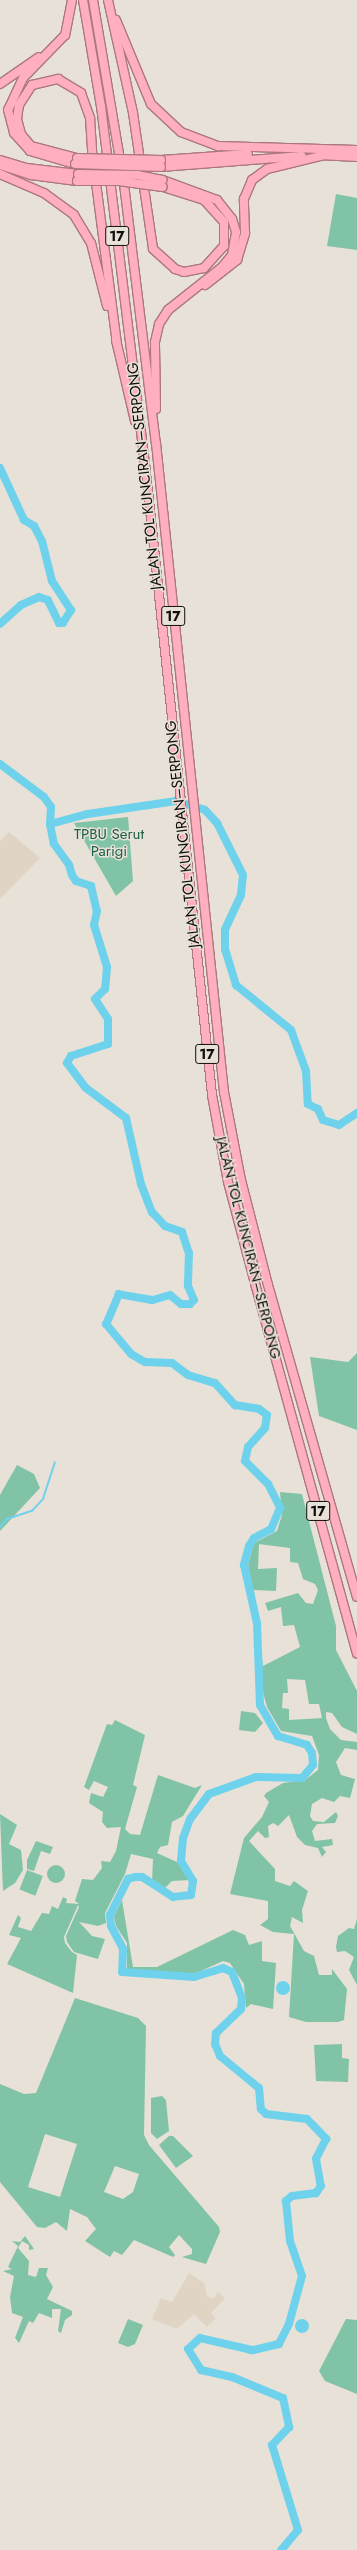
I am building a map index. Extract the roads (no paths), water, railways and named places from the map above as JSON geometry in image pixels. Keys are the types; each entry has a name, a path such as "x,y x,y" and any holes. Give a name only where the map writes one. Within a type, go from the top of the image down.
{"highway":[{"path":"72,0 70,26 59,43 23,78 8,110 14,133 30,151 76,161 161,163 325,155 357,157"},
{"name":"JALAN TOL KUNCIRAN–SERPONG","path":"83,0 101,106 146,472 177,785 212,1094 228,1182 278,1370 357,1653"},
{"name":"JALAN TOL KUNCIRAN–SERPONG","path":"93,0 115,114 156,444 224,1092 241,1180 268,1285 357,1597"},
{"path":"108,0 140,85 151,104 181,132 218,146 315,150 357,150"},
{"path":"108,0 133,113 153,249 175,269 204,268 224,246 224,222 204,200 163,183"},
{"path":"0,84 59,43"},
{"path":"76,161 31,146 21,134 17,119 19,105 32,84 58,79 71,84 87,102 117,345"},
{"path":"161,163 315,150"},
{"path":"183,297 218,278 237,260 245,233 244,199 247,187 258,174 280,165 325,155"},
{"path":"0,160 27,168 78,177"},
{"path":"0,165 31,176 78,177 138,175 217,200 232,219 236,232 232,255 222,267 183,297 159,324 155,342 156,444"},
{"path":"0,174 60,202 85,229 117,345 146,472"}],"water":[{"path":"280,1981 286,1981 290,1985 290,1991 286,1995 280,1995 276,1991 276,1985"},
{"path":"299,2319 305,2319 309,2323 309,2329 305,2333 299,2333 295,2329 295,2323"}],"waterway":[{"path":"0,468 24,520 34,526 42,541 52,581 71,610 63,623 59,623 48,600 39,597 21,605 0,624"},
{"path":"0,764 44,797 51,807 50,824 88,814 176,801 205,810 217,823 243,875 241,895 225,930 225,949 236,985 291,1030 306,1071 308,1104 318,1109 323,1120 339,1125 357,1113"},
{"path":"50,824 54,844 69,865 72,875 76,881 91,886 97,911 94,925 107,967 105,989 95,999 108,1019 108,1044 71,1056 67,1063 86,1088 126,1118 141,1184 152,1212 165,1226 182,1232 189,1253 188,1286 194,1300 190,1304 181,1304 170,1295 152,1300 119,1294 106,1324 131,1354 145,1362 172,1363 188,1375 215,1383 235,1405 259,1409 267,1415 265,1428 248,1447 245,1461 268,1484 280,1508 271,1529 254,1538 249,1546 244,1565 257,1623 260,1705 278,1736 307,1745 312,1753 313,1765 302,1778 256,1777 209,1794 190,1819 183,1838 181,1861 193,1881 191,1895 173,1897 142,1877 135,1877 128,1879 110,1915 111,1926 123,1949 122,1972 194,1977 223,1968 232,1972 242,1998 241,2009 216,2033 215,2044 220,2056 259,2088 261,2109 266,2114 307,2119 326,2139 316,2159 321,2186 316,2193 292,2196 286,2201 290,2241 302,2276 289,2324 279,2344 252,2350 200,2338 188,2349 201,2370 232,2377 283,2398 289,2427 272,2445 298,2530 281,2550"},
{"path":"0,1527 7,1519 32,1511 43,1499 55,1463"}],"park label":[{"name":"TPBU Serut Parigi","path":"109,842"}]}
